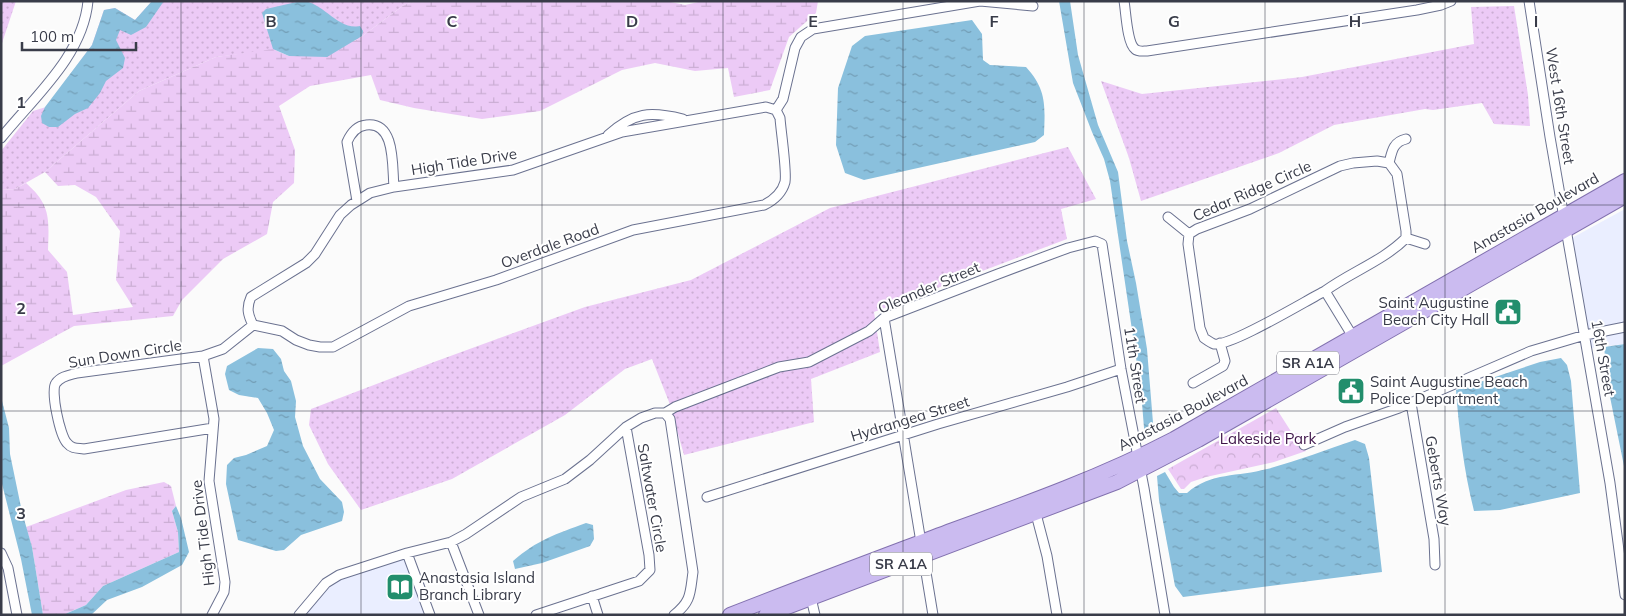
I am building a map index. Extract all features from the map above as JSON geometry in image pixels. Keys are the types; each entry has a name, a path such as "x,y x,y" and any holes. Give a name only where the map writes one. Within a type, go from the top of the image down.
{"main road":[{"name":"Anastasia Boulevard","path":"766,615 811,598 1047,495 1139,464 1198,440 1356,342 1565,223 1625,181"},
{"name":"Anastasia Boulevard","path":"1565,223 1625,196"},
{"name":"Anastasia Boulevard","path":"730,615 922,549 1036,514 1117,482 1139,464"}],"street":[{"path":"1,138 73,50 82,32 88,1"},
{"path":"776,110 783,98 794,48 801,37 812,29 980,1 1033,6"},
{"path":"1124,1 1129,39 1136,51 1147,52 1441,6 1451,1"},
{"name":"West 16th Street","path":"1529,1 1565,223"},
{"name":"High Tide Drive","path":"253,325 248,315 248,305 251,297 306,263 315,254 340,215 351,205 370,193 394,187 513,170 622,132 766,107 776,110"},
{"name":"Overdale Road","path":"253,325 282,331 296,340 309,345 333,347 409,306 496,280 633,230 764,205 774,201 781,191 785,180 780,118 776,110"},
{"path":"603,139 622,124 640,115 659,114 688,120"},
{"path":"357,201 347,142 351,133 361,126 373,124 383,129 390,141 394,187"},
{"path":"1193,383 1223,366 1225,361 1220,344 1238,337 1325,291 1377,261 1406,238 1397,174 1389,163 1395,145 1400,140 1406,139"},
{"name":"Cedar Ridge Circle","path":"1220,344 1214,344 1204,338 1200,328 1188,244 1189,234 1197,229 1250,209 1340,166 1353,162 1377,161 1389,163"},
{"path":"1168,218 1189,234"},
{"name":"16th Street","path":"1565,223 1621,528 1625,595"},
{"path":"1406,238 1425,244"},
{"name":"Oleander Street","path":"664,413 779,367 809,362 869,331 884,318 1068,248 1084,243 1097,242"},
{"name":"11th Street","path":"1097,242 1102,244 1121,369 1165,615"},
{"path":"1325,291 1356,342"},
{"path":"884,318 933,615"},
{"name":"Sun Down Circle","path":"214,428 84,448 72,448 62,434 53,391 55,383 63,377 77,373 203,356 223,349 253,325"},
{"path":"1304,445 1345,427 1411,403 1531,352 1585,335 1625,327"},
{"name":"High Tide Drive","path":"203,356 214,419 209,482 225,582 224,592 212,615"},
{"name":"Hydrangea Street","path":"707,497 938,424 1067,387 1121,369"},
{"name":"Geberts Way","path":"1411,403 1434,539 1435,565"},
{"name":"Saltwater Circle","path":"299,615 326,583 339,575 407,553 452,542 521,497 565,479 590,460 626,427 654,413 664,413 670,419 693,572 690,594 684,607 674,615"},
{"name":"Saltwater Circle","path":"536,615 639,581 650,570 626,427"},
{"path":"612,440 628,445"},
{"path":"1036,514 1047,556 1057,615"},
{"path":"452,542 478,615"},
{"path":"1,553 8,568 17,615"},
{"path":"407,553 430,615"},
{"path":"592,596 598,615"},
{"path":"811,598 815,615"}],"shaded area":[{"path":"1625,209 1625,344 1591,348 1572,238"},
{"path":"407,553 430,615 299,615 326,583"}],"green space":[{"path":"1,1 16,1 1,46"},
{"path":"152,1 417,1 404,5 357,40 216,57 139,91 45,172 15,189 1,190 1,151 33,111 46,107 92,45 104,10 115,8 135,20"},
{"path":"417,1 666,1 685,5 703,1 818,1 816,13 789,37 770,90 734,97 728,68 695,71 655,63 622,70 540,111 482,119 414,108 380,100 371,75 310,86 279,106 295,150 294,183 273,202 267,234 223,259 182,300 173,316 74,326 1,366 1,190 15,189 26,183 40,198 47,213 48,250 67,272 73,315 133,307 116,280 120,231 96,197 75,185 58,186 45,172 139,91 216,57 273,49 289,56 357,40 404,5"},
{"path":"1514,6 1528,95 1530,126 1494,124 1482,103 1433,110 1425,109 1334,125 1279,153 1141,201 1129,158 1101,81 1142,94 1302,77 1474,44 1471,7"},
{"path":"1068,147 1096,199 1061,209 1067,239 874,312 880,352 811,379 814,422 684,455 669,402 652,359 625,369 565,415 452,479 361,510 328,464 309,425 311,409 585,307 691,280 830,208"},
{"name":"Lakeside Park","path":"1276,408 1292,433 1300,434 1306,451 1274,462 1206,477 1191,482 1184,489 1181,489 1168,469"},
{"path":"164,482 171,486 176,506 172,511 178,532 179,552 103,586 86,605 63,615 43,615 32,547 26,527 126,490"}],"water":[{"path":"152,1 164,1 146,27 131,35 120,30 116,40 125,58 123,68 106,81 100,93 88,108 75,114 58,127 49,127 42,123 41,116 45,107 92,45 104,10 115,8 135,20"},
{"path":"301,1 309,2 345,24 360,26 363,31 362,36 327,57 289,56 273,49 262,13 266,9"},
{"path":"1059,1 1070,1 1078,55 1098,125 1118,172 1127,241 1147,349 1154,435 1145,440 1141,391 1110,181 1104,159 1073,83"},
{"path":"972,20 982,34 983,60 990,65 1026,67 1033,75 1038,83 1043,99 1044,135 1035,142 864,180 845,173 836,145 838,88 852,46 865,36"},
{"path":"1625,344 1625,471 1609,392 1604,347"},
{"path":"258,348 273,349 281,359 284,371 291,381 296,401 295,417 303,446 320,479 342,502 344,512 342,521 301,535 284,550 276,551 238,540 226,484 227,465 234,458 267,446 274,430 258,398 239,395 229,390 225,374 227,366"},
{"path":"1561,358 1567,365 1571,381 1580,493 1500,510 1474,511 1462,451 1456,390 1540,362"},
{"path":"1,397 9,428 10,454 22,512 32,547 43,615 32,615 21,559 1,480"},
{"path":"1355,440 1365,444 1369,458 1382,572 1183,597 1175,586 1159,500 1157,476 1165,472 1179,493 1187,493 1196,486 1215,478 1267,469"},
{"path":"176,506 181,518 189,552 182,565 142,587 107,600 91,615 63,615 86,605 103,586 179,552 178,532 172,511"},
{"path":"586,523 593,525 594,539 590,546 542,563 515,569 513,561 530,548 556,534"}],"place":[{"name":"Saint Augustine Beach City Hall","path":"1508,312"},
{"name":"Saint Augustine Beach Police Department","path":"1351,391"},
{"name":"Anastasia Island Branch Library","path":"400,587"}]}
